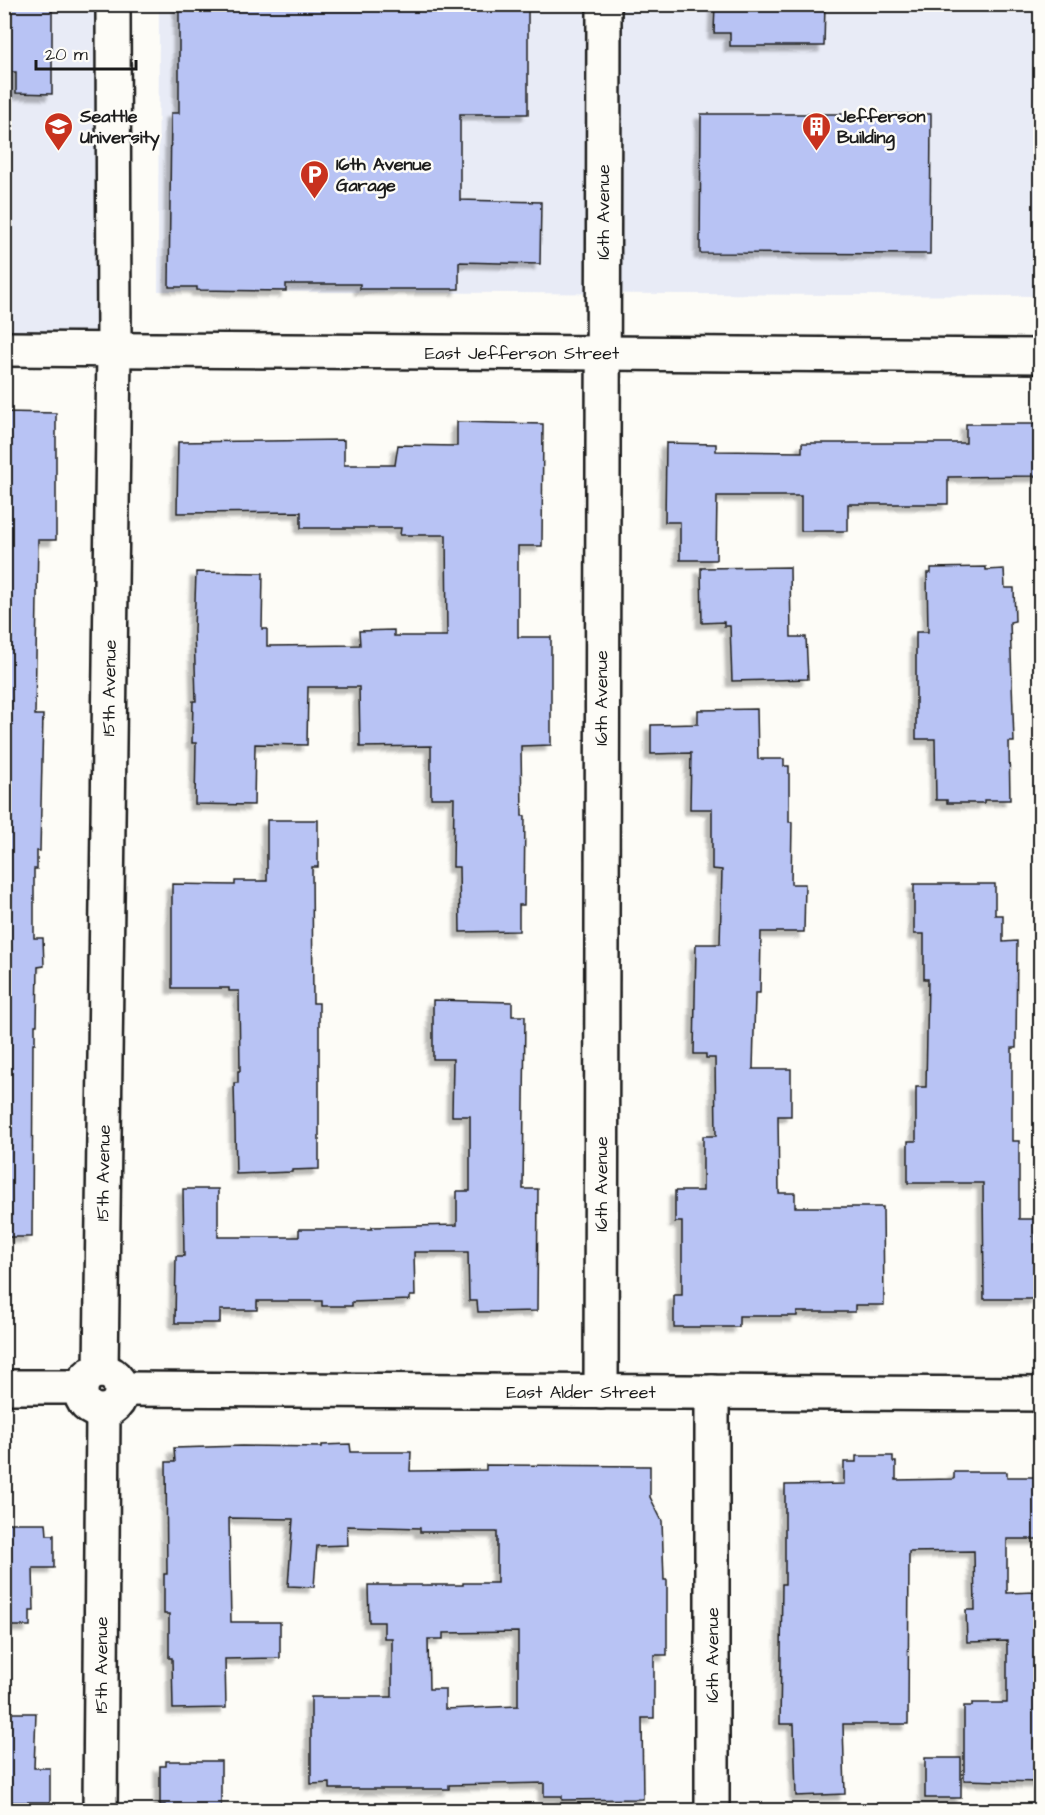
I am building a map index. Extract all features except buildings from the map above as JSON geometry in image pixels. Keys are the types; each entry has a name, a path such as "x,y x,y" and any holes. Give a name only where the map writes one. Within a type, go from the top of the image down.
{"street":[{"name":"15th Avenue","path":"100,1810 101,1390 114,350 113,4"},
{"name":"16th Avenue","path":"601,1392 604,4"},
{"name":"East Jefferson Street","path":"4,349 1041,356"},
{"name":"East Alder Street","path":"4,1387 101,1390 1041,1395"},
{"name":"16th Avenue","path":"712,1392 712,1810"}],"shaded area":[{"name":"Seattle University","path":"5,5 113,5 114,350 5,349"},
{"path":"159,5 1040,5 1040,296 158,291"}],"place":[{"name":"Seattle University","path":"59,152"},
{"name":"Jefferson Building","path":"816,152"},
{"name":"16th Avenue Garage","path":"315,200"}]}
